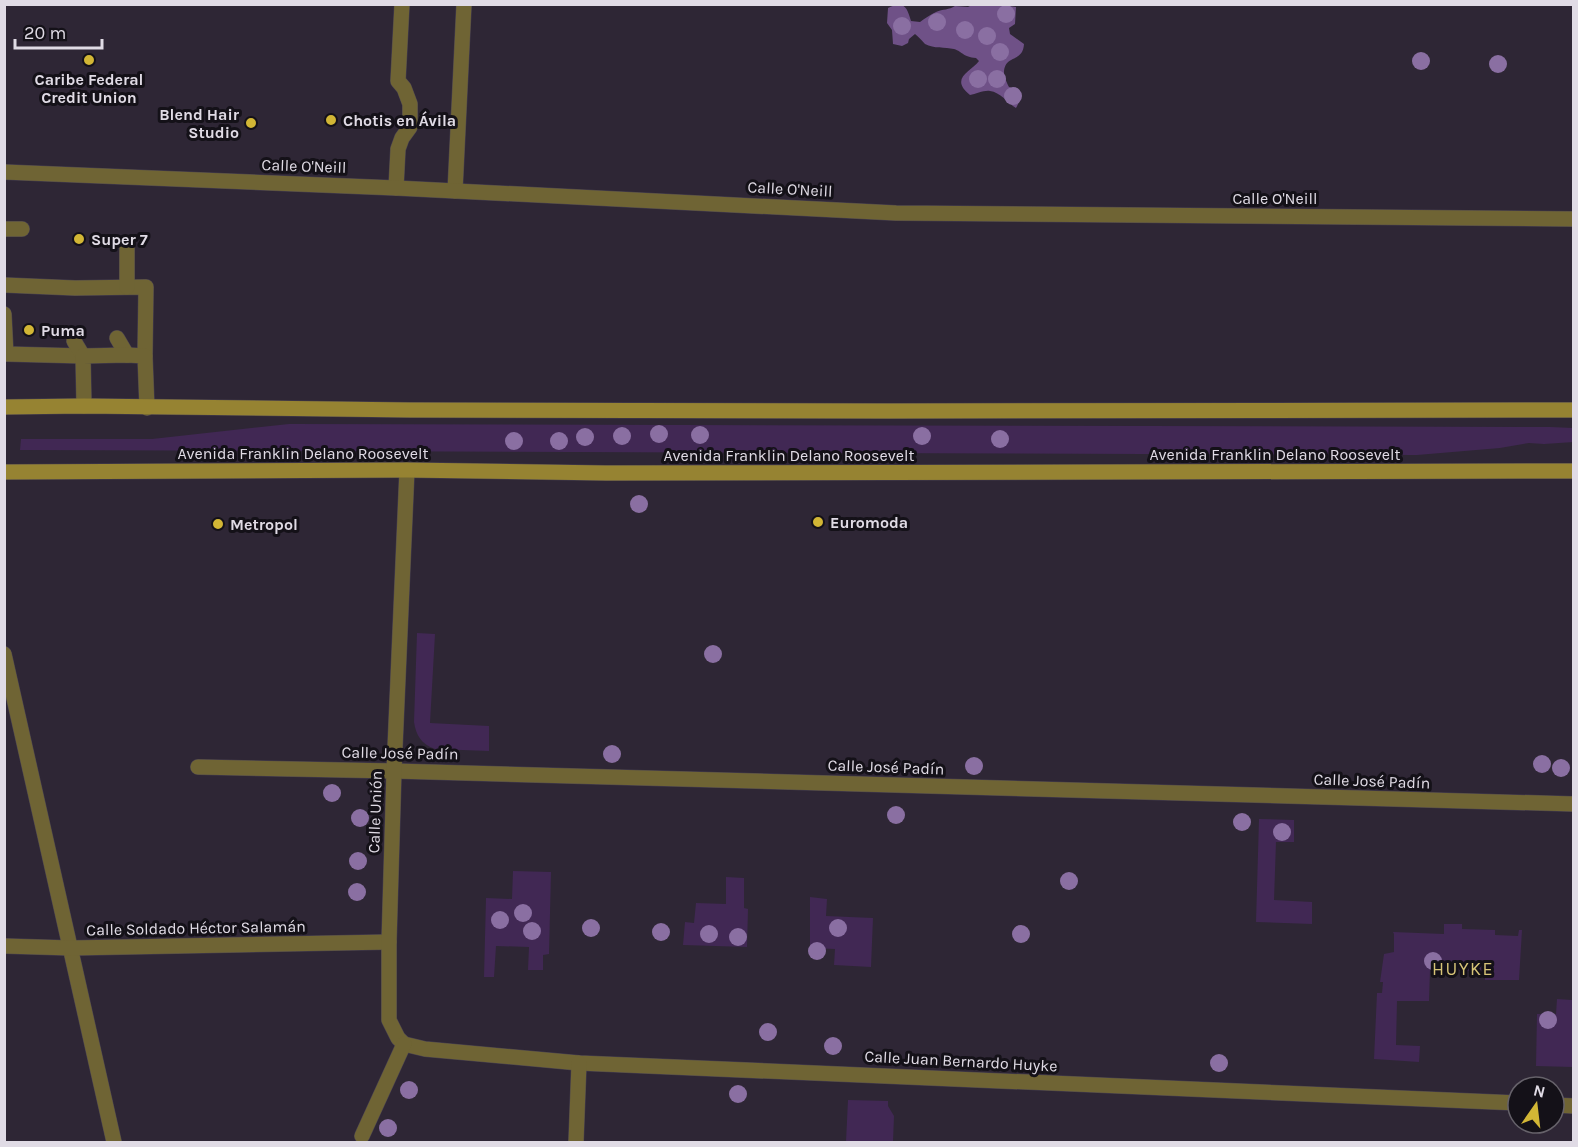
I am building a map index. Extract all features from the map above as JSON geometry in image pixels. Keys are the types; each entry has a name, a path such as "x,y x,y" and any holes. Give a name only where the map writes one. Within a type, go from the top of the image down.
{"main road":[{"path":"4,407 854,411 1574,410"},
{"name":"Avenida Franklin Delano Roosevelt","path":"4,472 1574,471"}],"street":[{"path":"396,188 398,149 410,127 410,104 404,88 398,81 402,4"},
{"path":"455,191 464,4"},
{"name":"Calle O'Neill","path":"4,172 396,188 896,213 1574,219"},
{"path":"4,229 22,229"},
{"path":"127,243 127,287"},
{"path":"4,285 75,288 146,287 147,408"},
{"path":"31,285 41,300"},
{"path":"75,288 86,300"},
{"path":"4,314 6,354 146,356"},
{"path":"117,338 127,355"},
{"path":"74,340 83,356 84,406"},
{"name":"Calle Unión","path":"404,1044 398,1038 389,1020 389,942 407,470"},
{"path":"4,654 114,1143"},
{"name":"Calle José Padín","path":"198,767 1574,804"},
{"name":"Calle Soldado Héctor Salamán","path":"4,946 71,948 389,942"},
{"path":"362,1136 404,1044"},
{"name":"Calle Juan Bernardo Huyke","path":"404,1044 425,1049 579,1063 1506,1102"},
{"path":"576,1143 579,1063"}],"shaded area":[{"path":"985,4 1016,7 1015,24 1009,28 1010,34 1024,44 1023,50 1021,54 1007,63 1004,72 1009,87 1020,94 1016,108 994,92 985,91 970,95 964,89 961,84 962,80 979,61 976,58 968,57 954,49 928,46 915,34 908,43 902,46 893,44 892,30 887,23 888,8 898,5 906,9 911,21 920,22 936,12 955,6 968,7"},
{"path":"289,424 1550,427 1573,428 1574,442 1529,443 1500,448 1417,455 20,450 21,439 152,439"},
{"path":"417,633 435,634 430,723 489,726 489,751 435,749 420,738 414,722"},
{"path":"1259,819 1294,820 1294,842 1276,842 1274,900 1312,902 1312,924 1256,922"},
{"path":"513,871 551,872 549,954 543,955 543,970 528,970 529,947 496,946 494,977 484,977 486,898 512,899"},
{"path":"726,877 744,878 744,908 748,909 747,947 683,945 685,922 694,923 696,903 726,904"},
{"path":"810,897 827,899 826,916 873,918 871,967 834,965 835,949 810,948"},
{"path":"1444,924 1462,924 1462,929 1495,930 1495,935 1518,936 1519,930 1522,930 1519,980 1485,980 1485,976 1474,975 1474,971 1430,970 1429,1001 1397,1001 1396,1045 1420,1046 1419,1062 1374,1059 1377,993 1382,993 1383,982 1380,982 1384,954 1394,952 1393,932 1444,934"},
{"path":"1572,992 1573,1067 1536,1066 1537,1014 1556,1014 1557,999 1572,1000"},
{"path":"848,1100 888,1101 888,1106 894,1116 893,1142 846,1142"}],"place":[{"name":"Caribe Federal Credit Union","path":"89,60"},
{"name":"Chotis en Ávila","path":"331,120"},
{"name":"Blend Hair Studio","path":"251,123"},
{"name":"Super 7","path":"79,239"},
{"name":"Puma","path":"29,330"},
{"name":"Euromoda","path":"818,522"},
{"name":"Metropol","path":"218,524"}],"district":[{"name":"HUYKE","path":"1463,969"}]}
